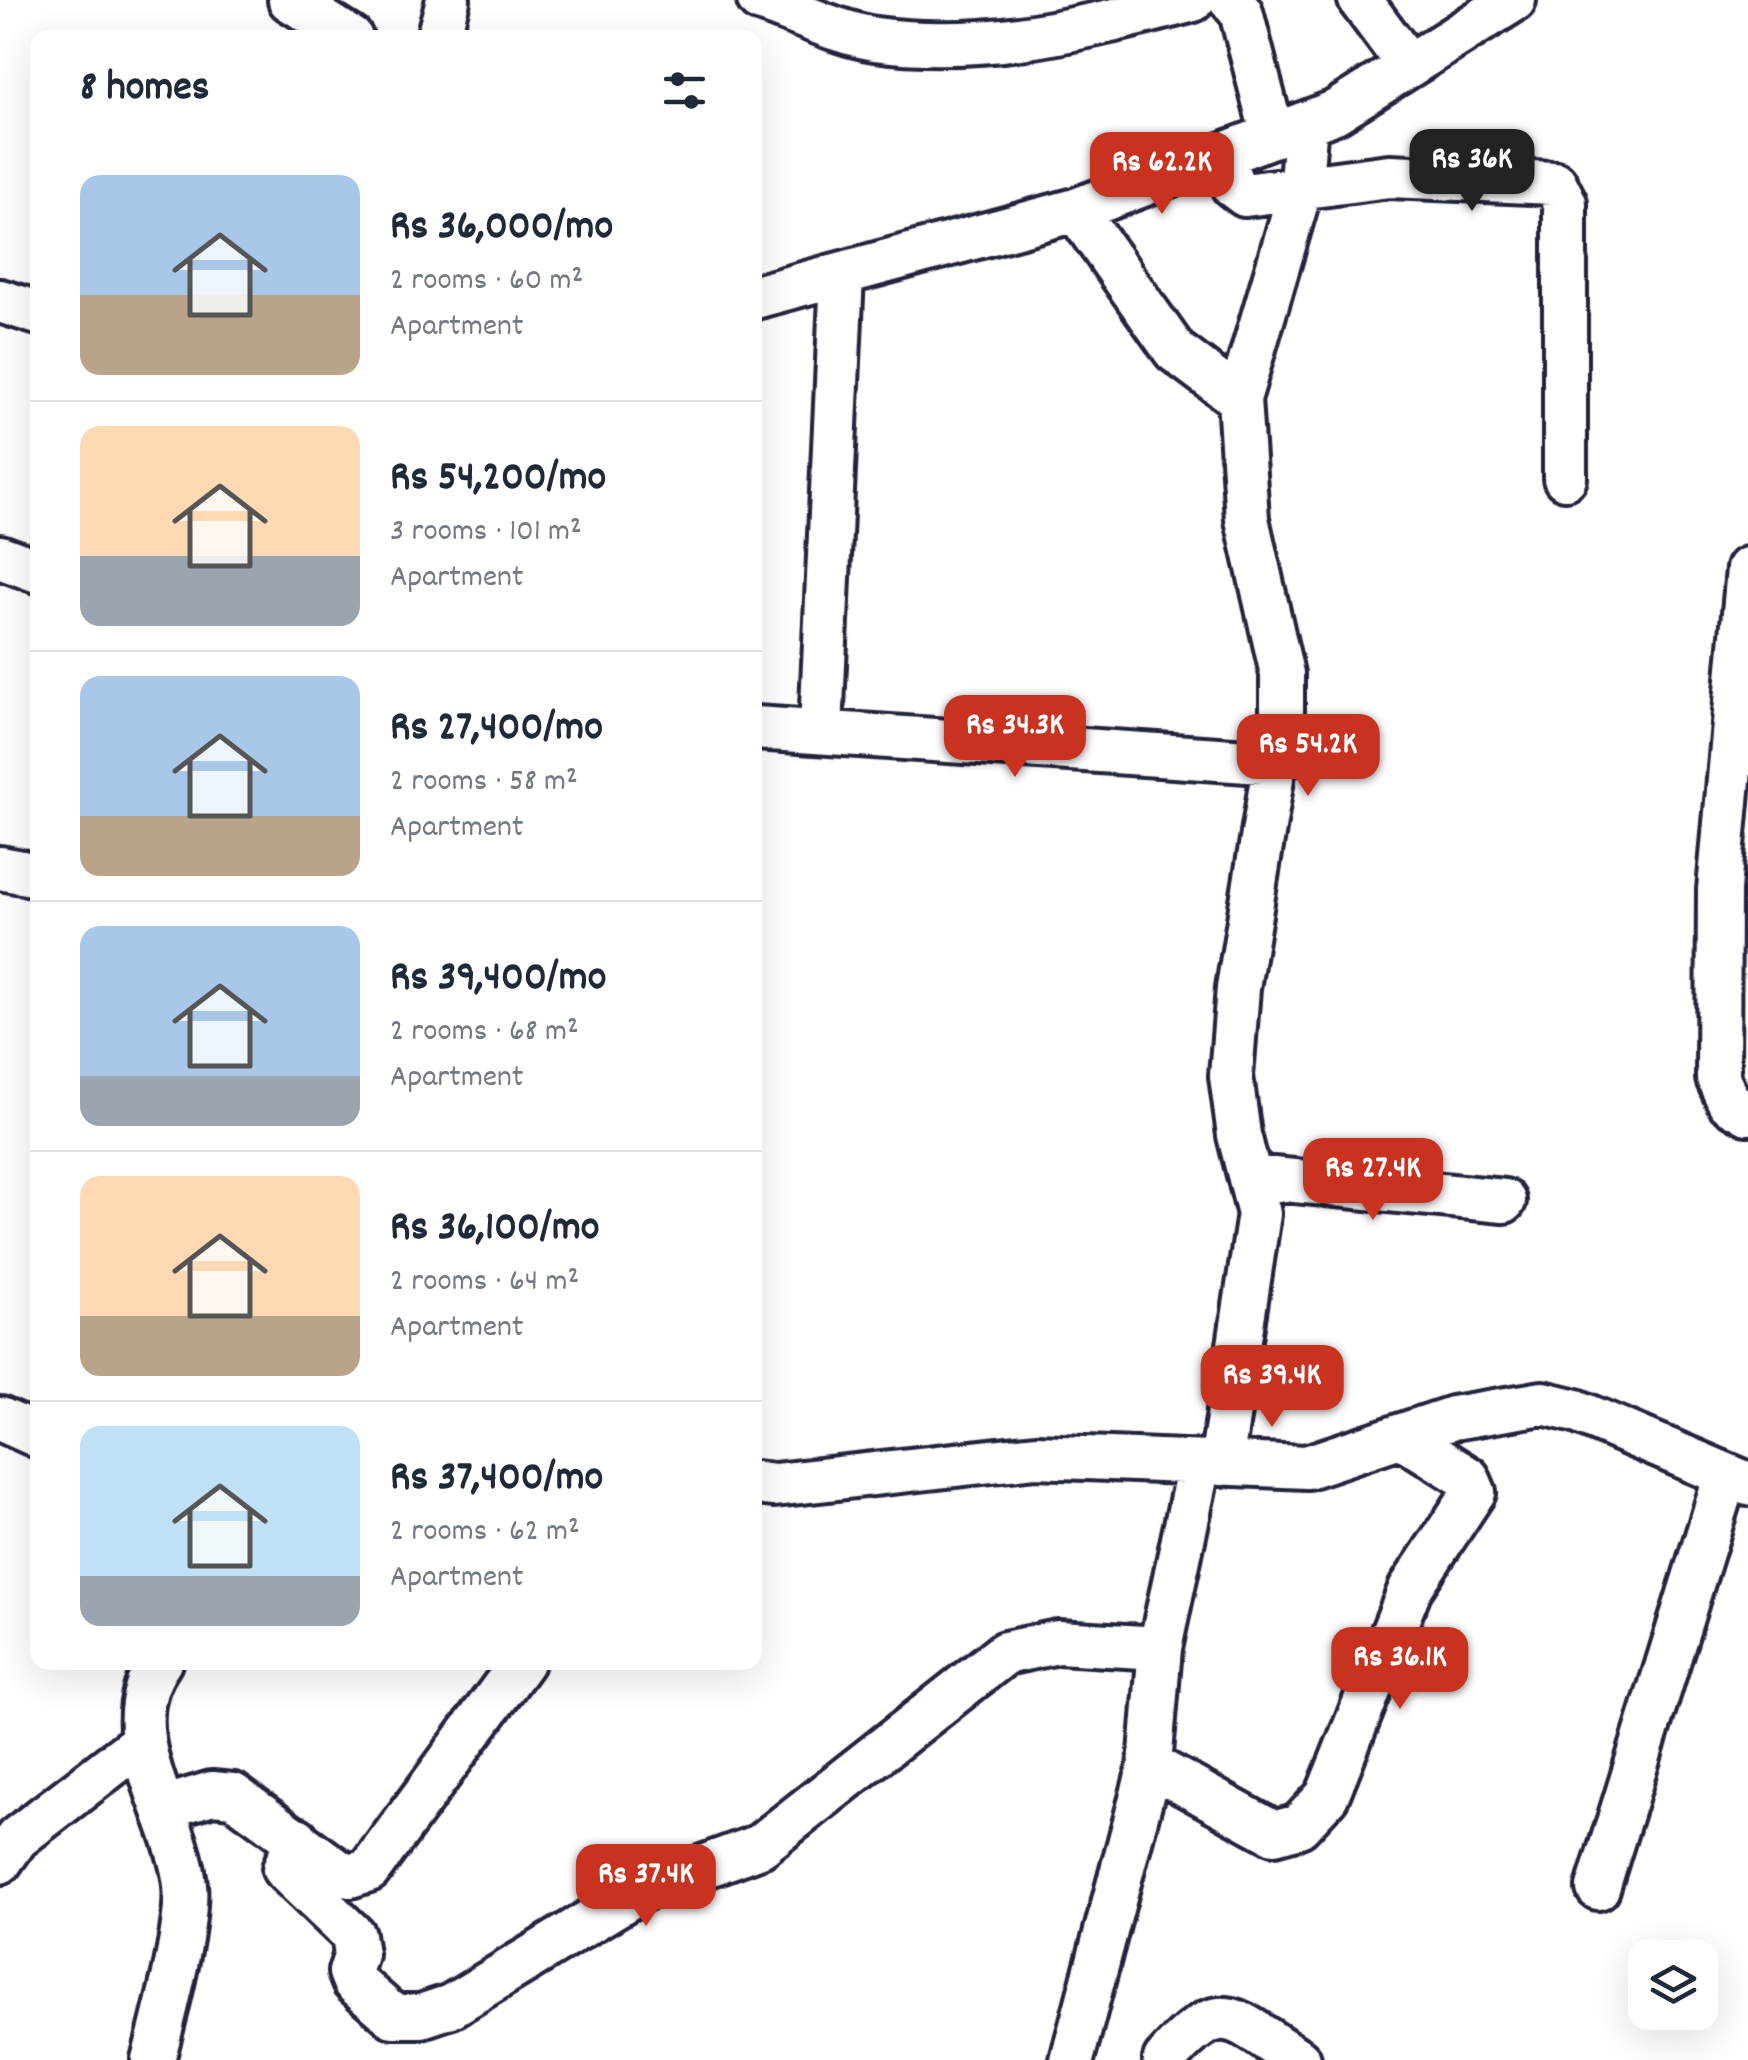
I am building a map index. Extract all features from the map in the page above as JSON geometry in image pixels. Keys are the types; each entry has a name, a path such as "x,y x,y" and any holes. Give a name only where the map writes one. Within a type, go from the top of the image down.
{"street":[{"path":"440,30 448,0"},
{"path":"759,0 873,38 995,43 1086,29 1193,0"},
{"path":"1072,2060 1150,1765 1160,1648 1210,1464 1259,1214 1239,1134 1231,1076 1238,988 1278,763 1282,674 1253,557 1239,399 1300,190 1290,130 1241,12 1231,0"},
{"path":"1360,0 1409,66"},
{"path":"762,296 1076,210 1290,130 1335,112 1514,0"},
{"path":"306,4 340,30"},
{"path":"1222,156 1233,186 1245,196 1389,176 1543,180 1563,190 1565,478"},
{"path":"1076,210 1175,351 1239,399"},
{"path":"821,730 842,276"},
{"path":"0,301 30,310"},
{"path":"0,558 30,568"},
{"path":"1748,569 1719,890 1718,1078 1730,1102 1748,1113"},
{"path":"762,728 1278,763"},
{"path":"0,868 30,874"},
{"path":"1252,1177 1504,1201"},
{"path":"762,1484 1036,1456 1308,1468 1453,1418 1543,1403 1576,1411 1737,1480 1598,1888"},
{"path":"0,1420 30,1433"},
{"path":"1150,1765 1274,1834 1299,1826 1327,1796 1410,1589 1474,1492 1468,1478 1404,1438"},
{"path":"297,1839 284,1869 352,1935 356,1954 350,1972 354,1982 393,2016 421,2016 451,2006 643,1889 760,1846 1005,1652 1058,1642 1160,1648"},
{"path":"154,2060 172,1986 185,1886 143,1740 140,1712 157,1670"},
{"path":"163,1808 212,1792 233,1795 341,1872 350,1876 370,1870 516,1670"},
{"path":"6,1842 143,1740"},
{"path":"1166,2060 1194,2028 1210,2017 1232,2020 1299,2060"}]}
